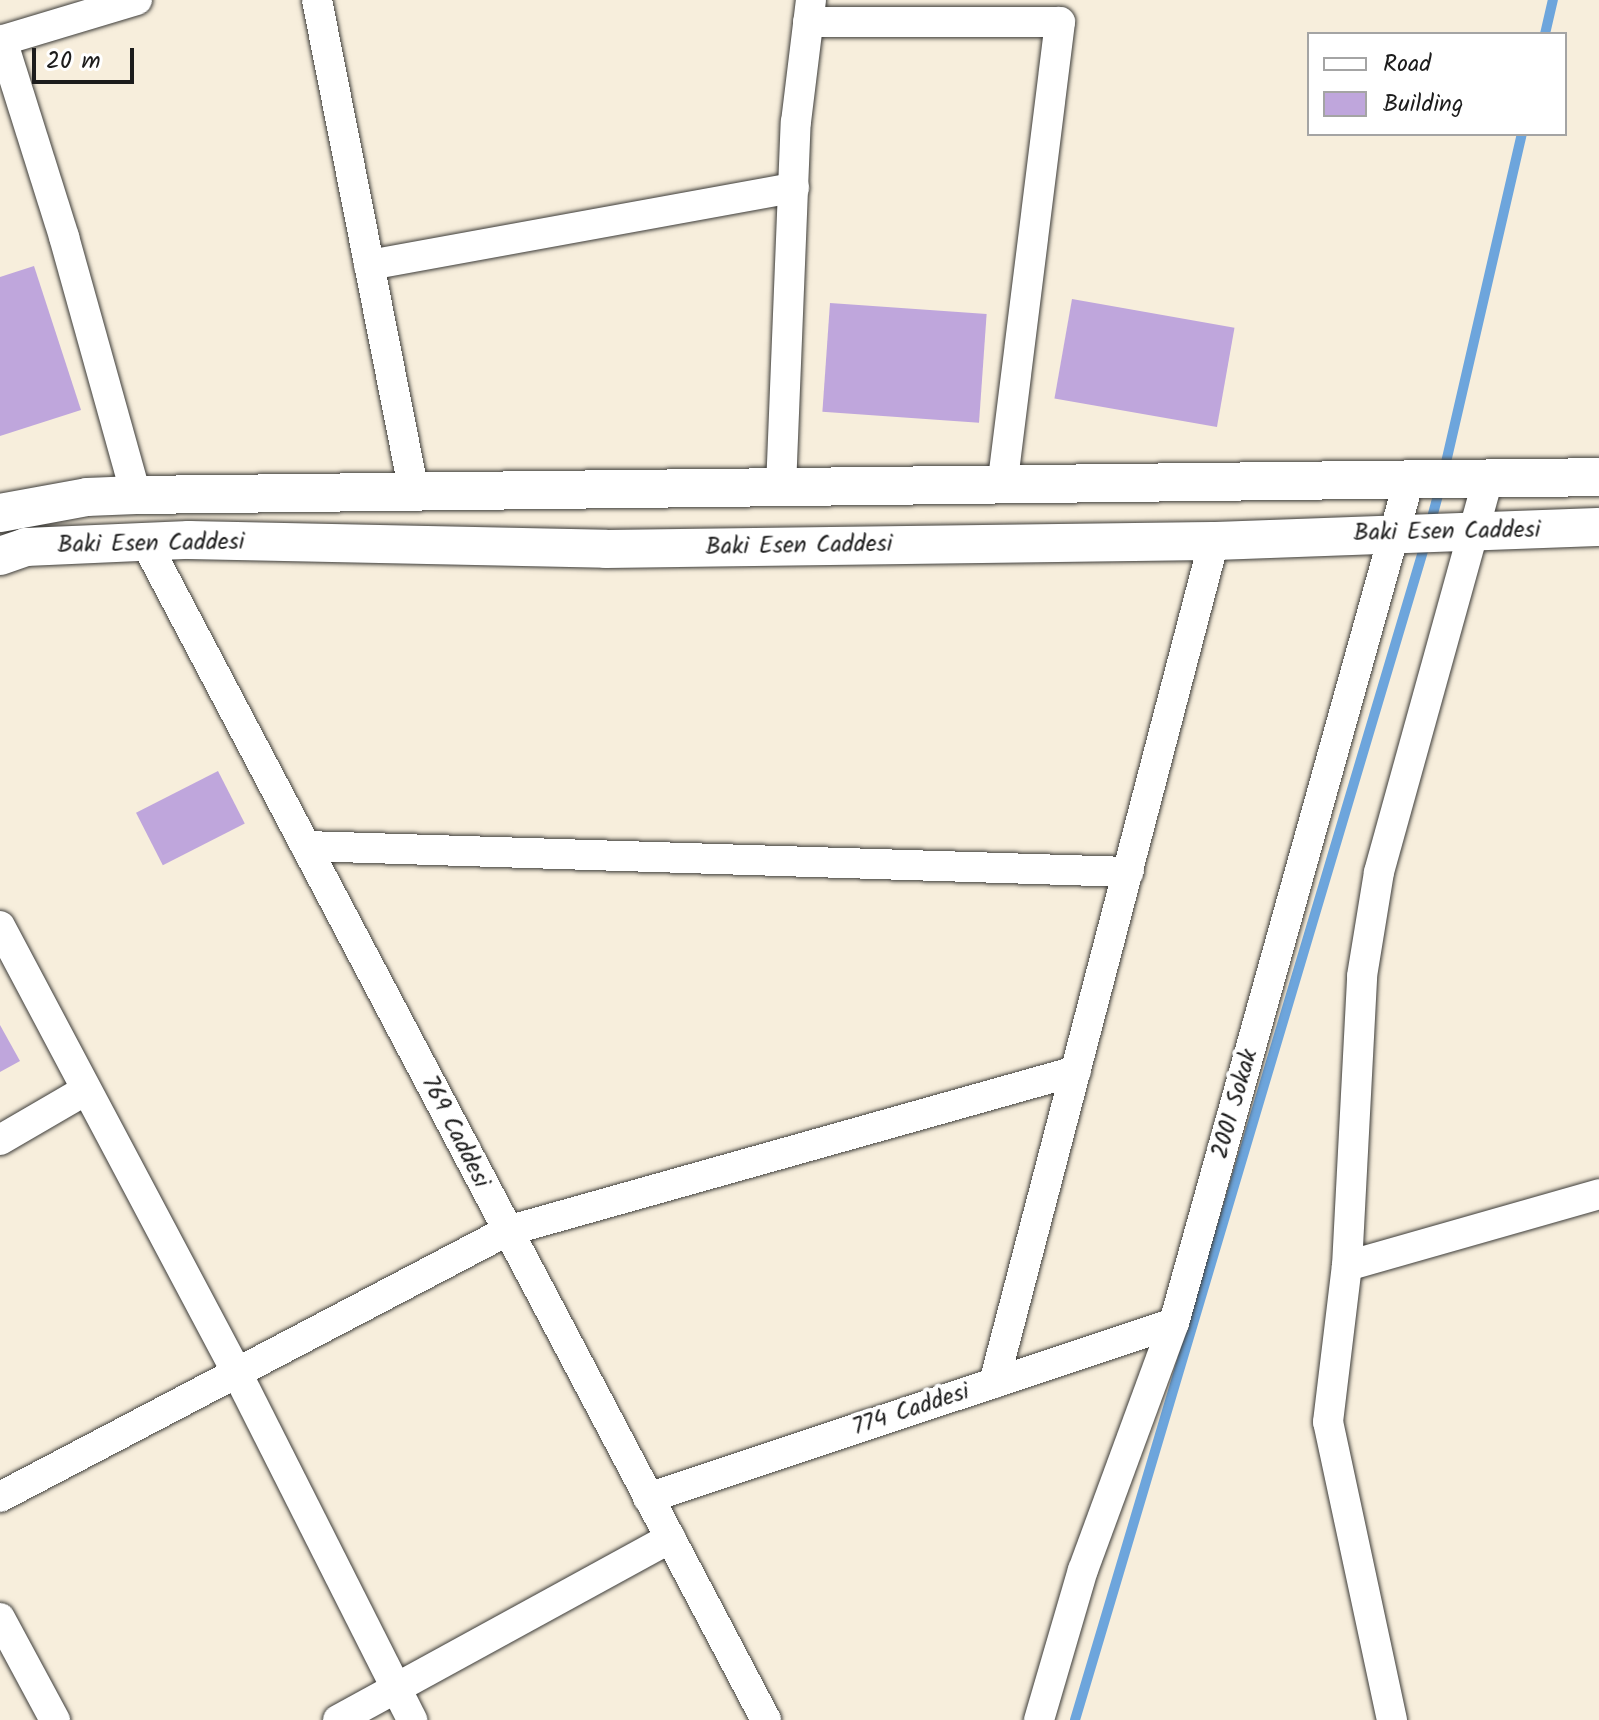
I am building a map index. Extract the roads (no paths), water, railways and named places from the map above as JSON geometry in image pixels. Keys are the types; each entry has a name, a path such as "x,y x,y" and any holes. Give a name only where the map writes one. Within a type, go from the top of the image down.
{"street":[{"path":"136,495 64,237 1,41 78,8 137,0"},
{"path":"317,0 414,492"},
{"path":"781,488 794,188 809,11 1060,22 1002,486"},
{"path":"369,265 794,188"},
{"name":"Baki Esen Caddesi","path":"0,513 87,497 136,495 1599,477"},
{"path":"1392,1720 1328,1422 1347,1266 1362,976 1374,902 1476,479"},
{"name":"2001 Sokak","path":"1039,1720 1083,1570 1174,1323 1413,480"},
{"name":"Baki Esen Caddesi","path":"0,556 26,547 146,543 606,549 1214,541 1599,527"},
{"path":"994,1383 1214,541"},
{"name":"769 Caddesi","path":"146,543 766,1720"},
{"path":"306,846 1129,872"},
{"path":"0,926 236,1371 412,1720"},
{"path":"0,1497 507,1231 1076,1071"},
{"path":"0,1140 86,1090"},
{"path":"1347,1266 1599,1194"},
{"name":"774 Caddesi","path":"648,1498 1174,1323"},
{"path":"338,1720 670,1538"},
{"path":"0,1618 55,1720"}],"waterway":[{"path":"1545,32 1553,0"},
{"path":"1444,471 1522,136"},
{"path":"1430,525 1440,487"},
{"path":"1075,1720 1426,541"}]}
